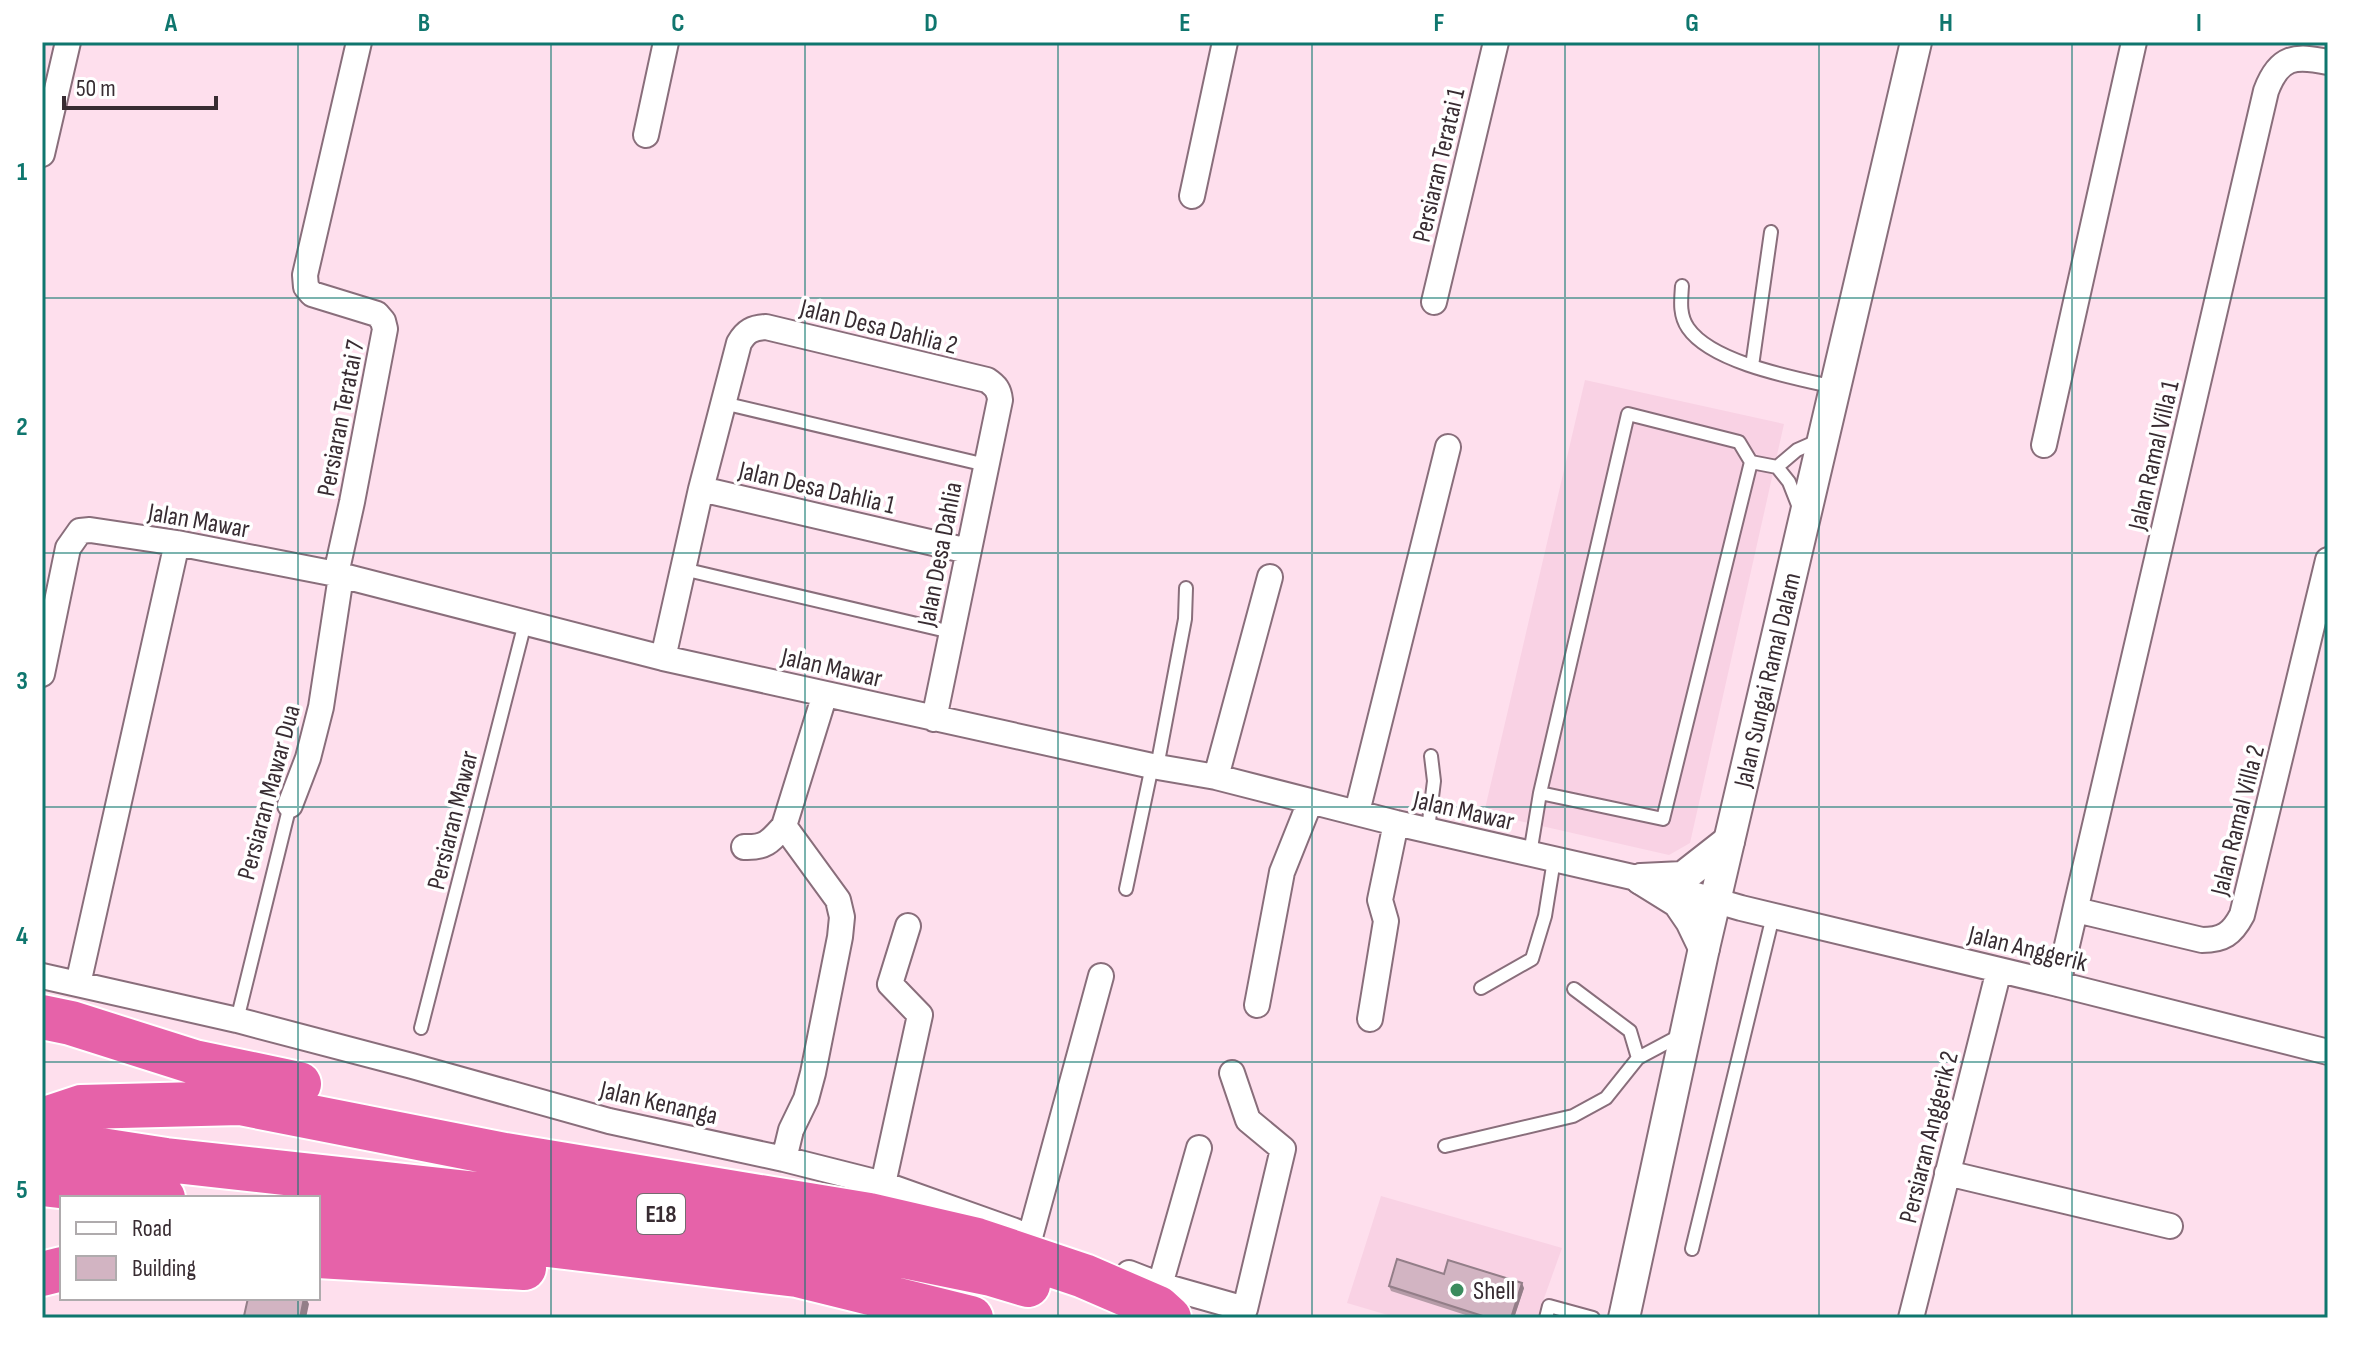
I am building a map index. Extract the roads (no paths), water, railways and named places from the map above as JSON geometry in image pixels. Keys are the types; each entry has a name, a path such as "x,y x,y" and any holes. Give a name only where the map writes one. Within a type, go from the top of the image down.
{"highway":[{"path":"42,1017 71,1023 194,1062 578,1142 876,1199"},
{"name":"E18","path":"42,1120 81,1107 240,1103 505,1155 876,1199 1159,1307"},
{"name":"E18","path":"42,1141 164,1179"},
{"name":"E18","path":"42,1184 164,1179 652,1213 830,1241 1159,1307"},
{"name":"E18","path":"320,1217 797,1275 971,1318"},
{"path":"320,1256 601,1272 665,1259"}],"street":[{"path":"42,154 68,42"},
{"name":"Persiaran Teratai 7","path":"338,575 385,329 377,314 312,294 306,287 305,275 359,42"},
{"path":"646,135 666,42"},
{"path":"1192,196 1225,42"},
{"name":"Persiaran Teratai 1","path":"1434,302 1496,42"},
{"name":"Jalan Sungai Ramal Dalam","path":"1624,1318 1704,948 1916,42"},
{"path":"2044,445 2134,42"},
{"name":"Jalan Ramal Villa 1","path":"2076,910 2266,91 2272,75 2282,64 2306,58 2328,62"},
{"name":"Jalan Desa Dahlia 2","path":"723,403 739,343 745,333 766,327 987,380 995,385 1000,400"},
{"name":"Jalan Desa Dahlia","path":"934,719 1000,400"},
{"path":"663,658 723,403"},
{"path":"1357,812 1448,447"},
{"name":"Jalan Desa Dahlia 1","path":"701,489 968,551"},
{"name":"Jalan Mawar","path":"42,674 68,548 80,531 90,530 177,543 338,575 663,658 934,719 1216,777 1396,823 1641,879 1715,901"},
{"path":"78,984 177,543"},
{"name":"Jalan Ramal Villa 2","path":"2076,910 2202,940 2220,940 2235,930 2242,915 2328,560"},
{"name":"Persiaran Mawar Dua","path":"290,805 308,758 321,707 338,575"},
{"path":"1216,777 1270,577"},
{"path":"744,847 760,848 784,826 825,694"},
{"path":"1257,1005 1282,872 1310,802"},
{"path":"1370,1019 1386,921 1380,900 1396,823"},
{"path":"784,826 838,900 842,917 813,1073 806,1099 791,1130 784,1159"},
{"path":"1641,879 1683,877 1729,841"},
{"path":"1641,879 1678,902 1704,948"},
{"name":"Jalan Anggerik","path":"1715,901 2328,1052"},
{"path":"2058,984 2076,910"},
{"path":"876,1199 920,1015 890,984 908,926"},
{"name":"Persiaran Anggerik 2","path":"1911,1318 1999,970"},
{"name":"Jalan Kenanga","path":"42,976 237,1020 609,1121 784,1159 876,1199 957,1209 1030,1237 1159,1307 1247,1314"},
{"path":"1030,1237 1101,976"},
{"path":"1232,1073 1248,1120 1283,1149 1247,1314"},
{"path":"1159,1307 1199,1148"},
{"path":"1947,1173 2170,1226"}],"lane":[{"path":"1752,366 1771,232"},
{"path":"1682,286 1680,308 1688,328 1703,342 1752,366 1835,387"},
{"path":"723,403 986,465"},
{"path":"1530,854 1540,793 1628,414 1739,442 1751,462 1663,819 1540,793"},
{"path":"1777,467 1797,450 1823,439"},
{"path":"1751,462 1777,467 1789,482 1804,520"},
{"path":"683,569 951,632"},
{"path":"1126,889 1185,619 1186,588"},
{"name":"Persiaran Mawar","path":"421,1028 525,623"},
{"path":"1428,829 1434,781 1431,756"},
{"name":"Persiaran Mawar Dua","path":"237,1020 290,805"},
{"path":"1481,988 1532,959 1545,916 1554,860"},
{"path":"1692,1249 1773,916"},
{"path":"1574,989 1630,1031 1638,1058"},
{"path":"1445,1146 1573,1116 1606,1098 1638,1058 1686,1033"},
{"path":"1546,1318 1549,1306 1593,1318"}],"place":[{"name":"Shell","path":"1457,1290"}]}
